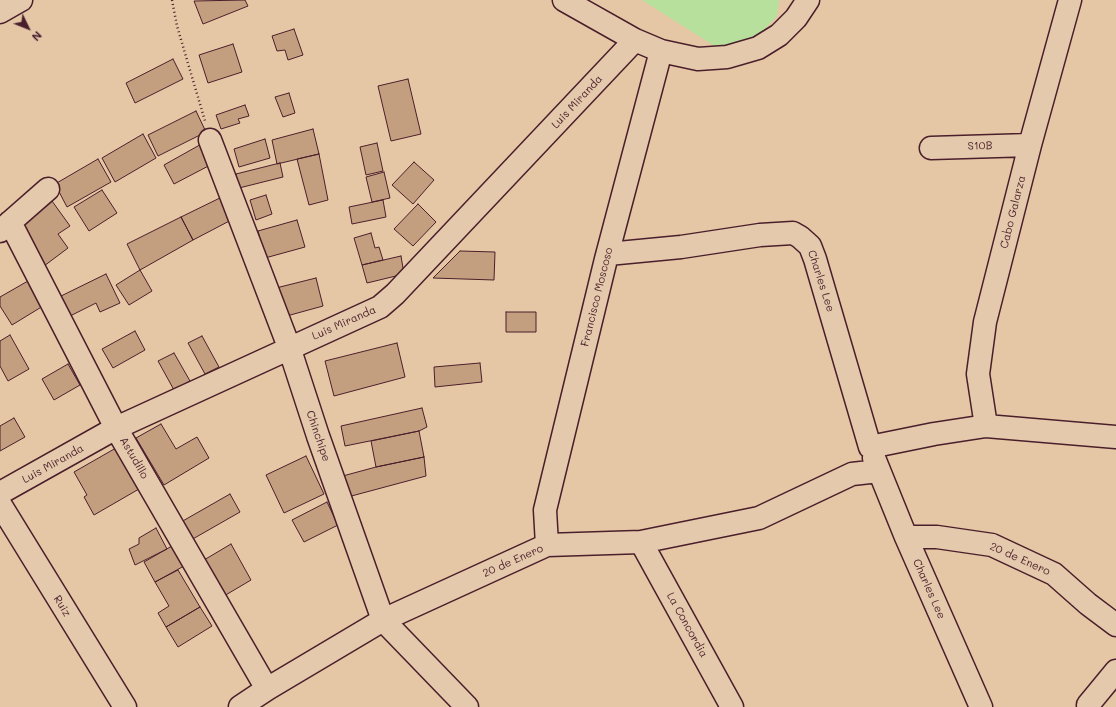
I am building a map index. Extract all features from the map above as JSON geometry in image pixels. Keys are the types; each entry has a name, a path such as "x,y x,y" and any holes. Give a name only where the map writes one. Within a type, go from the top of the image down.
{"street":[{"path":"0,12 21,0"},
{"path":"564,0 635,40 662,51 698,58 727,57 758,48 779,35 796,18 808,0"},
{"name":"Cabo Galarza","path":"986,426 978,374 985,322 1030,145 1070,0"},
{"name":"Luis Miranda","path":"0,493 116,428 289,347 380,307 395,294 635,40"},
{"name":"Francisco Moscoso","path":"547,545 545,510 608,254 662,51"},
{"name":"Chinchipe","path":"210,140 289,347 318,436 383,620 467,707"},
{"name":"S10B","path":"930,148 1030,145"},
{"name":"Astudillo","path":"48,189 5,227 116,428 267,689"},
{"name":"Charles Lee","path":"608,254 681,247 760,235 794,233 810,246 816,259 870,447 906,537 981,707"},
{"path":"870,447 934,434 986,426 1116,437"},
{"name":"20 de Enero","path":"240,707 267,689 383,620 547,545 641,542 759,518 852,474 879,471"},
{"name":"Ruiz","path":"0,504 125,707"},
{"name":"20 de Enero","path":"906,537 937,537 992,545 1054,574 1088,604 1116,625"},
{"name":"La Concordia","path":"641,542 732,707"},
{"path":"1088,705 1116,671"}],"path":[{"path":"172,0 177,26 210,140"}],"green space":[{"path":"642,0 779,0 777,16 763,31 743,43 719,49"}],"building":[{"path":"245,0 248,6 203,24 194,1"},
{"path":"294,29 303,55 288,60 285,50 277,51 272,36"},
{"path":"233,44 242,72 208,83 199,55"},
{"path":"173,59 183,79 135,103 126,83"},
{"path":"408,79 421,134 391,141 378,86"},
{"path":"289,93 295,113 283,117 275,97"},
{"path":"245,105 249,116 238,119 240,123 221,129 216,115"},
{"path":"196,111 206,132 158,156 148,135"},
{"path":"313,129 319,154 277,164 272,140"},
{"path":"143,134 156,158 115,182 102,158"},
{"path":"265,139 270,158 239,167 234,149"},
{"path":"205,142 216,162 174,184 164,165"},
{"path":"377,143 383,171 366,175 360,147"},
{"path":"319,154 328,200 309,205 297,159"},
{"path":"98,159 111,182 67,207 55,184"},
{"path":"414,162 434,180 413,204 392,185"},
{"path":"280,163 283,177 239,188 236,174"},
{"path":"384,172 390,198 372,202 366,177"},
{"path":"102,190 117,213 89,231 74,207"},
{"path":"226,195 237,217 193,240 181,217"},
{"path":"266,195 272,214 256,220 250,200"},
{"path":"383,200 386,217 352,224 349,207"},
{"path":"52,201 70,226 58,234 68,248 44,266 16,227"},
{"path":"418,204 436,222 413,246 394,229"},
{"path":"181,217 193,240 140,270 127,244"},
{"path":"297,220 305,247 265,258 258,231"},
{"path":"371,233 375,248 379,247 383,260 362,265 354,238"},
{"path":"460,251 495,252 494,280 433,278"},
{"path":"401,256 404,274 367,283 362,265"},
{"path":"140,270 152,291 129,305 116,285"},
{"path":"106,274 120,303 100,312 96,303 68,317 59,297"},
{"path":"316,278 323,306 283,317 276,288"},
{"path":"28,281 43,306 12,325 0,306 0,297"},
{"path":"506,312 536,312 536,332 506,332"},
{"path":"135,331 145,350 113,368 102,349"},
{"path":"10,335 29,369 8,381 0,366 0,341"},
{"path":"202,336 219,367 205,374 188,343"},
{"path":"397,343 405,377 334,396 325,361"},
{"path":"174,353 190,381 174,390 158,361"},
{"path":"480,363 482,382 435,387 434,367"},
{"path":"68,364 80,385 54,400 42,379"},
{"path":"422,408 427,427 419,431 345,446 341,426"},
{"path":"14,418 25,437 0,451 0,426"},
{"path":"161,424 176,449 197,437 209,458 164,485 136,438"},
{"path":"419,431 424,457 376,467 371,441"},
{"path":"116,448 139,489 94,515 84,497 87,495 74,472"},
{"path":"306,456 324,494 284,513 266,475"},
{"path":"424,457 426,476 344,498 339,477 376,467"},
{"path":"230,494 240,512 191,540 181,522"},
{"path":"327,502 338,525 304,542 292,520"},
{"path":"156,528 167,549 135,565 129,549 139,544 139,538"},
{"path":"231,544 251,580 224,596 204,560"},
{"path":"172,546 184,566 155,582 144,562"},
{"path":"178,570 200,607 166,627 158,613 169,606 155,582"},
{"path":"200,607 212,626 178,647 166,627"}]}
